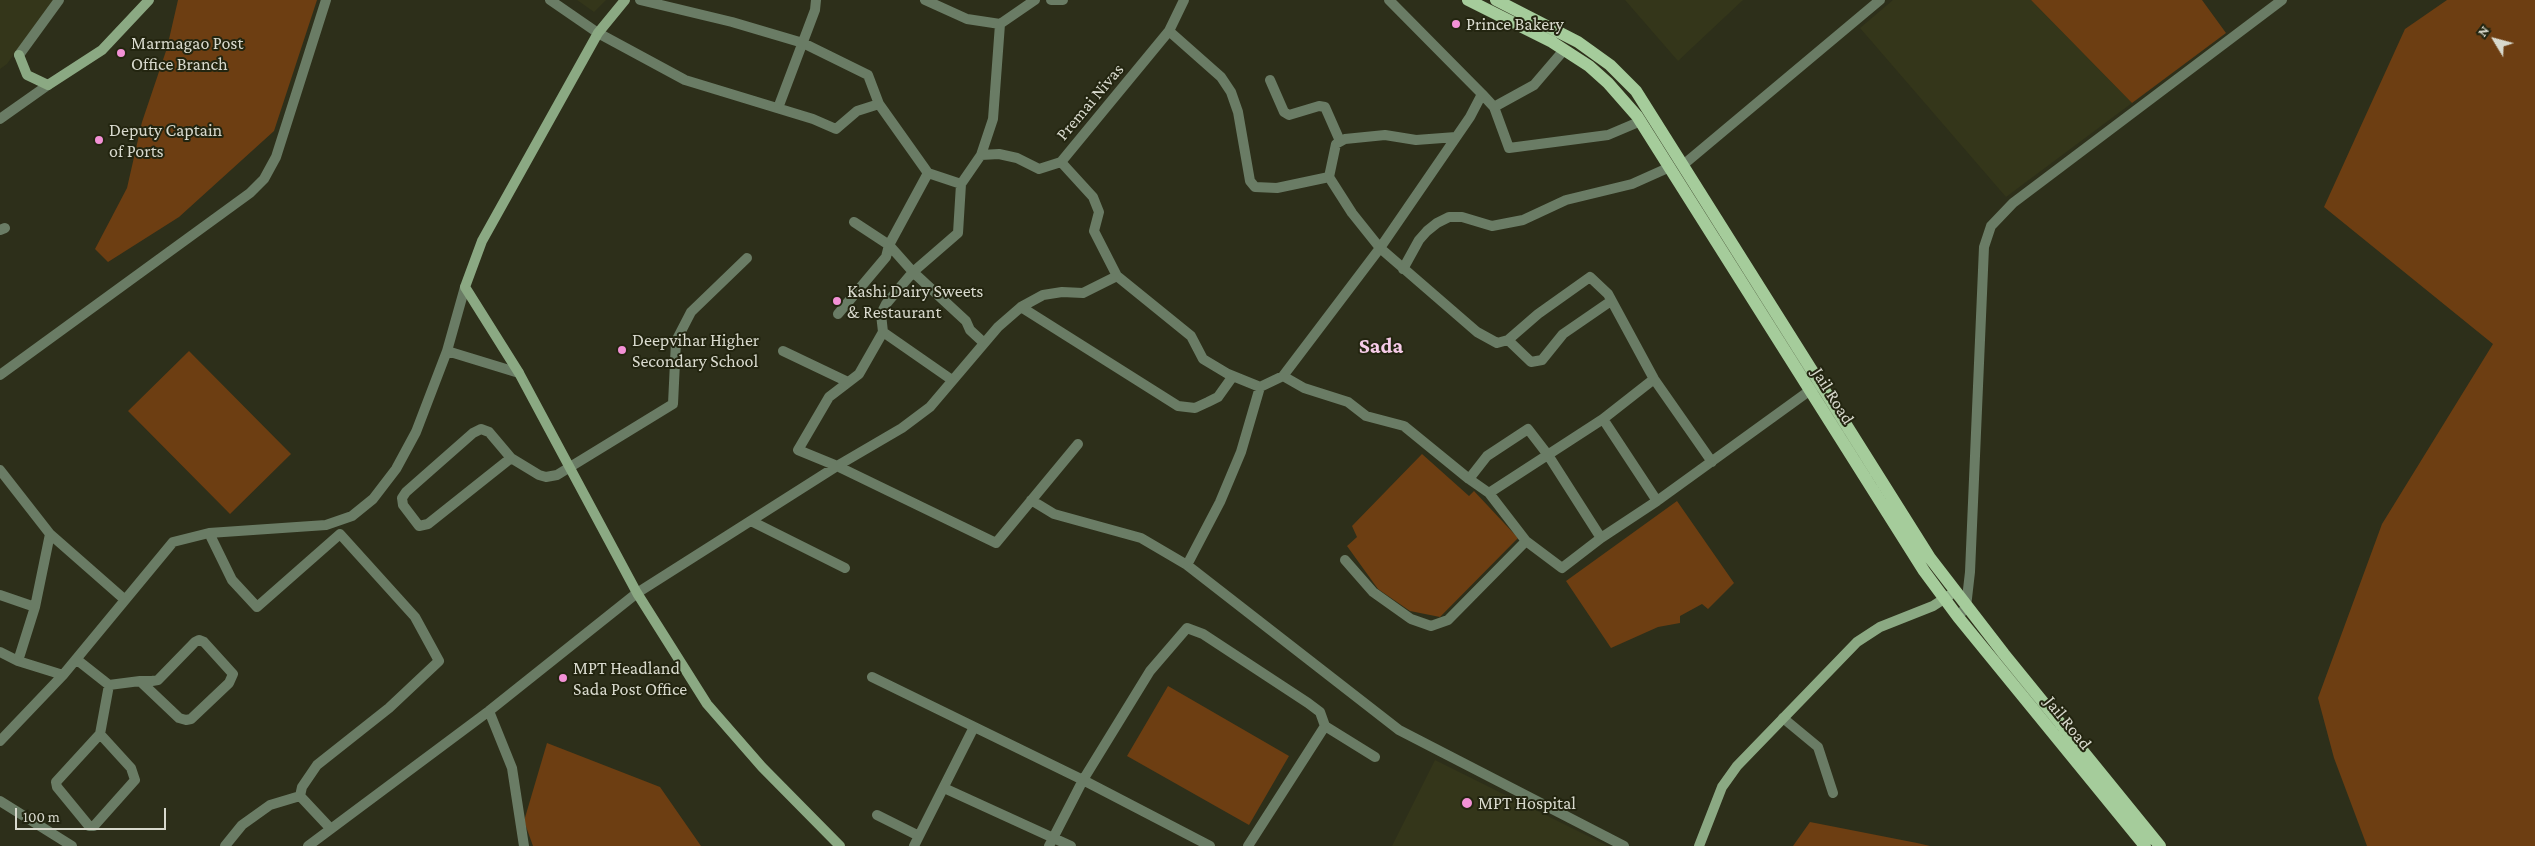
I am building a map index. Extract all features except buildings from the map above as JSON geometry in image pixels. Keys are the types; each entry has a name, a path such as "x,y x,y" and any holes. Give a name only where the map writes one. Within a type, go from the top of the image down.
{"main road":[{"name":"Jail Road","path":"1468,0 1564,50 1590,66 1608,83 1677,166"},
{"name":"Jail Road","path":"1496,0 1578,42 1610,65 1636,91 1677,166 1814,387 1903,540 1950,595 2145,846"},
{"name":"Jail Road","path":"1962,612 2160,846"}],"street":[{"path":"48,85 27,74 19,55 59,0"},
{"path":"0,119 102,50 149,0"},
{"path":"0,375 250,193 264,179 276,157 326,0"},
{"path":"550,0 598,33 685,80 778,108 836,129 857,111 879,104"},
{"path":"0,741 64,675 124,599 174,542 210,533 326,525 352,516 373,499 396,470 416,432 447,350 465,287 482,240 598,33 626,0"},
{"path":"640,0 732,22 803,43 868,76 879,104 928,173 961,184"},
{"path":"778,108 815,10 816,0"},
{"path":"925,0 968,19 1000,24 1035,0"},
{"path":"1051,0 1063,0"},
{"name":"Premai Nivas","path":"1117,276 1094,231 1099,212 1093,197 1061,162 1169,31 1184,0"},
{"path":"1389,0 1494,107 1509,148 1608,135 1641,121"},
{"path":"1404,268 1419,240 1437,222 1449,217 1462,217 1492,226 1523,220 1566,200 1632,184 1677,166 1880,0"},
{"path":"1962,612 1970,572 1984,247 1991,226 2013,204 2282,0"},
{"path":"1000,24 993,119 981,155 961,184 958,233 913,272 881,314 883,332 859,374 829,397 798,450 837,466 996,543 1078,444"},
{"path":"1169,31 1221,77 1232,92 1250,181 1255,187 1277,188 1329,177"},
{"path":"1494,107 1534,85 1564,50"},
{"path":"1270,80 1284,112 1289,115 1319,106 1324,107 1340,140"},
{"path":"308,846 489,711 637,593 837,466 902,428 930,407 984,343 1021,307 1043,295 1083,293 1117,276 1191,336 1204,359 1233,376 1260,387 1283,376 1380,248 1456,137 1482,94"},
{"path":"1456,137 1416,140 1385,135 1340,140 1336,144 1329,177 1352,213 1380,248 1477,332 1497,343 1508,340 1538,314 1590,277 1608,294 1654,379 1712,462"},
{"path":"981,155 999,154 1017,158 1039,169 1061,162"},
{"path":"838,314 886,257 889,246 928,173"},
{"path":"854,222 889,246 913,272 966,321 970,330 984,343"},
{"path":"511,458 428,524 419,526 403,506 402,498 406,492 473,433 481,429 488,432 511,458 546,477 557,475 570,468 673,404 676,341 691,312 747,258"},
{"path":"465,287 519,373 637,593 707,704 762,767 840,846"},
{"path":"1508,340 1532,362 1542,360 1563,334 1611,301"},
{"path":"1021,307 1178,406 1196,408 1218,397 1233,376"},
{"path":"883,332 952,380"},
{"path":"447,350 519,373"},
{"path":"783,351 848,382"},
{"path":"1283,376 1304,388 1348,402 1366,416 1404,426 1489,493 1526,542 1562,568 1600,538 1658,501 1814,387"},
{"path":"1489,493 1603,419 1654,379"},
{"path":"1187,565 1227,485 1241,452 1260,387"},
{"path":"1603,419 1658,501"},
{"path":"1469,479 1487,456 1528,429 1548,455 1600,538"},
{"path":"0,470 50,534 124,599"},
{"path":"1031,500 1054,514 1141,538 1187,565 1399,730 1624,846"},
{"path":"751,521 845,568"},
{"path":"210,533 232,580 257,607 340,534 415,617 439,661 389,708 317,765 302,787 300,796"},
{"path":"18,661 35,608 50,534"},
{"path":"1345,560 1373,592 1411,619 1431,626 1448,620 1526,542"},
{"path":"0,595 35,608"},
{"path":"1699,846 1722,787 1737,766 1857,642 1880,626 1924,610 1950,595"},
{"path":"1052,842 1083,780 1150,671 1187,628 1203,634 1308,703 1320,712 1325,726 1375,757"},
{"path":"76,659 108,685 140,681 158,680 199,640 204,642 233,674 229,683 191,719 186,720 179,718 140,681"},
{"path":"0,652 18,661 64,675"},
{"path":"872,677 1083,780 1210,846"},
{"path":"100,734 131,768 135,780 94,826 89,826 57,787 56,782 100,734 108,685"},
{"path":"489,711 512,768 524,846"},
{"path":"1783,718 1818,747 1833,793"},
{"path":"1248,846 1325,726"},
{"path":"914,846 974,727"},
{"path":"944,788 1052,842 1072,846"},
{"path":"300,796 330,828"},
{"path":"225,846 242,825 270,805 300,796"},
{"path":"0,801 72,846"},
{"path":"877,815 918,836"}],"shaded area":[{"path":"0,0 53,0 7,64 0,69"},
{"path":"178,0 317,0 274,131 179,217 108,262 95,249 127,188 142,122 167,48"},
{"path":"577,0 606,0 594,12"},
{"path":"1625,0 1743,0 1678,61"},
{"path":"1893,0 2031,0 2132,103 2006,197 1860,28"},
{"path":"2031,0 2202,0 2226,33 2132,103"},
{"path":"2447,0 2535,0 2535,846 2367,846 2334,758 2318,698 2382,524 2493,344 2324,207 2405,29"},
{"path":"189,351 291,454 230,514 128,411"},
{"path":"1422,454 1469,496 1474,491 1518,538 1440,617 1410,611 1378,589 1347,546 1357,537 1352,526"},
{"path":"1677,501 1734,583 1708,609 1702,604 1680,616 1680,623 1658,627 1611,648 1566,581"},
{"path":"1168,686 1289,756 1249,825 1127,756"},
{"path":"547,743 660,787 701,846 533,846 524,821"},
{"name":"MPT Hospital","path":"1435,760 1608,846 1392,846"},
{"path":"1810,822 1917,843 1930,846 1793,846"}],"place":[{"name":"Prince Bakery","path":"1456,24"},
{"name":"Marmagao Post Office Branch","path":"121,53"},
{"name":"Deputy Captain of Ports","path":"99,140"},
{"name":"Kashi Dairy Sweets & Restaurant","path":"837,301"},
{"name":"Deepvihar Higher Secondary School","path":"622,350"},
{"name":"MPT Headland Sada Post Office","path":"563,678"},
{"name":"MPT Hospital","path":"1467,803"}],"district":[{"name":"Sada","path":"1381,346"}]}
